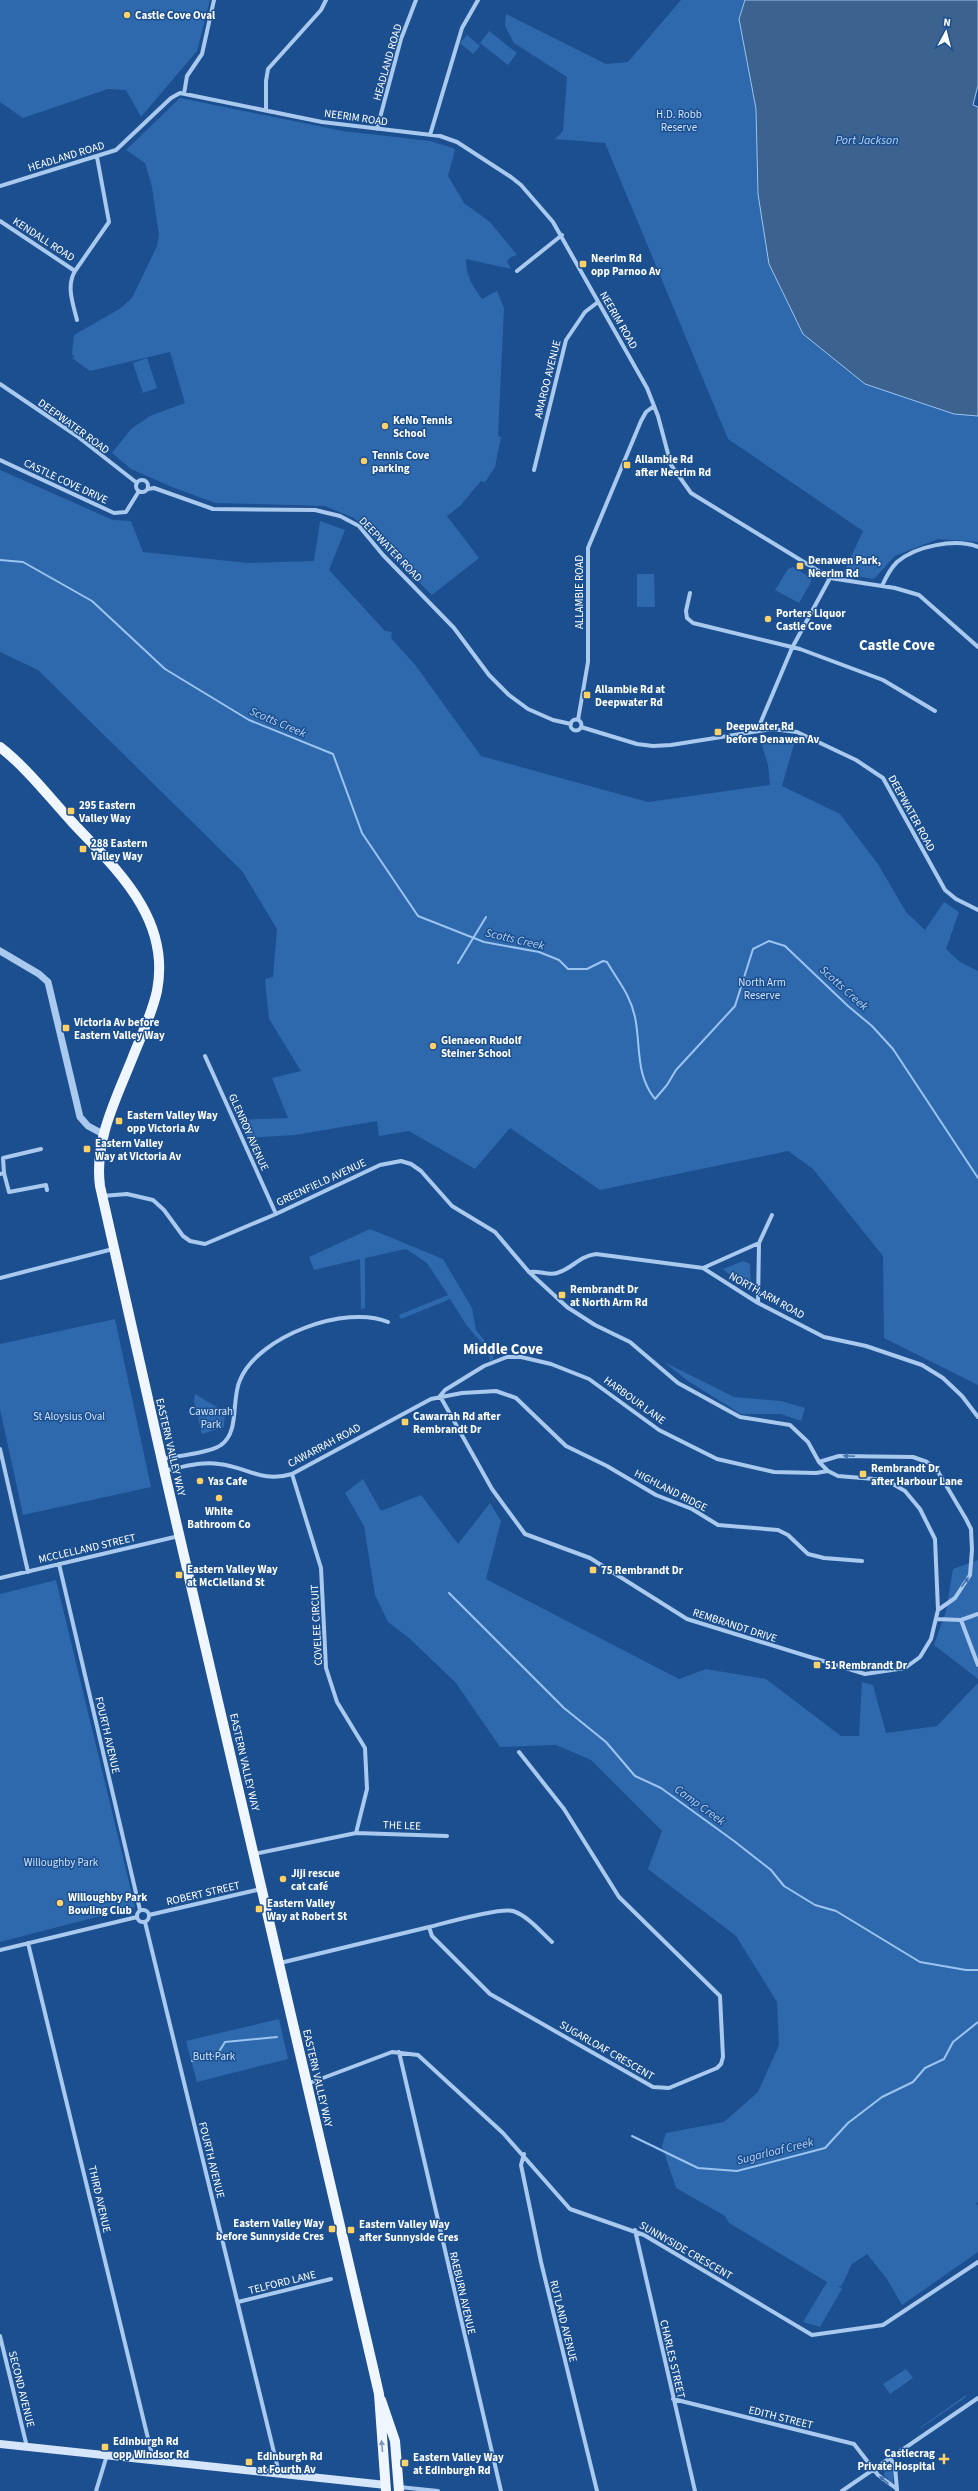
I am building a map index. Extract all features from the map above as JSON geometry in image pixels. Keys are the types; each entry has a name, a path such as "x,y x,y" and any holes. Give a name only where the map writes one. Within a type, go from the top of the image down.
{"main road":[{"name":"EASTERN VALLEY WAY","path":"0,747 129,884 146,910 156,934 159,974 155,997 103,1134 99,1173 102,1196 161,1459 254,1854 306,2084 379,2394 395,2441 399,2489"},
{"name":"EASTERN VALLEY WAY","path":"379,2394 386,2488"},
{"path":"0,2444 279,2473 386,2488"}],"street":[{"path":"184,94 187,76 204,49 214,0"},
{"path":"266,109 266,81 268,69 321,10 326,0"},
{"name":"HEADLAND ROAD","path":"377,129 401,39 416,0"},
{"path":"430,135 462,28 478,0"},
{"name":"HEADLAND ROAD","path":"0,186 116,150 171,98 177,94 184,94"},
{"name":"NEERIM ROAD","path":"184,94 266,109 322,122 430,135 457,142 511,177 530,196 562,235 598,302 648,388 671,465 692,493 830,578 910,591 926,599 978,647"},
{"path":"75,271 109,222 97,157"},
{"name":"KENDALL ROAD","path":"0,221 75,271 71,277 70,286 76,320"},
{"path":"517,271 562,235"},
{"name":"AMAROO AVENUE","path":"534,470 566,340 586,312 598,302"},
{"name":"DEEPWATER ROAD","path":"0,384 77,436 137,483 145,481 148,489 154,488 213,509 315,510 327,511 349,519 438,609 499,686 528,709 571,724 576,731 581,727 637,744 653,746 671,745 757,731 781,729 797,732 875,771 888,784 945,890 956,899 978,910"},
{"name":"ALLAMBIE ROAD","path":"578,720 588,662 590,542 641,421 646,412 654,406"},
{"name":"CASTLE COVE DRIVE","path":"0,460 114,513 126,512 139,491"},
{"path":"137,483 139,491 144,492 148,489"},
{"path":"882,586 888,573 898,562 914,552 940,545 969,544 978,547"},
{"path":"757,731 792,648 830,578"},
{"path":"690,593 686,611 687,618 693,622 792,648 883,680 935,711"},
{"path":"571,724 578,720 581,727"},
{"path":"0,950 40,974 48,982 80,1117 88,1126 103,1134"},
{"name":"GLENROY AVENUE","path":"205,1056 276,1214"},
{"path":"40,1149 3,1158 2,1174 9,1192 46,1186 48,1190"},
{"name":"GREENFIELD AVENUE","path":"102,1196 122,1194 153,1200 164,1210 178,1231 190,1241 197,1243 212,1242 276,1214 380,1165 401,1161 421,1171 452,1206 462,1214 487,1226 495,1232 529,1272"},
{"path":"758,1303 759,1243 772,1215"},
{"path":"703,1268 759,1243"},
{"path":"0,1278 113,1249"},
{"name":"NORTH ARM ROAD","path":"529,1272 536,1271 557,1273 585,1255 596,1254 703,1268 758,1303 824,1336 866,1346 922,1365 943,1378 962,1396 978,1417"},
{"name":"REMBRANDT DRIVE","path":"440,1396 488,1483 525,1534 590,1558 687,1619 865,1674 905,1668 920,1657 932,1639 937,1619 938,1610 935,1539 930,1526 913,1498 895,1484 886,1480 838,1476 828,1471 819,1462 808,1442 790,1425 740,1417 678,1383 630,1342 567,1308 529,1272"},
{"path":"161,1459 220,1446 231,1431 236,1390 240,1379 252,1361 288,1336 322,1322 345,1317 366,1316 388,1322"},
{"name":"HARBOUR LANE","path":"440,1396 444,1390 484,1366 507,1357 521,1357 564,1368 590,1379 659,1430 717,1459 774,1472 809,1474 828,1471"},
{"name":"HIGHLAND RIDGE","path":"440,1396 486,1390 506,1394 523,1404 566,1446 607,1466 652,1492 692,1509 712,1522 725,1526 778,1530 788,1535 808,1554 862,1561"},
{"name":"CAWARRAH ROAD","path":"164,1471 211,1463 222,1464 262,1477 292,1474 440,1396"},
{"path":"0,1449 28,1572"},
{"path":"819,1462 839,1456 913,1457 926,1462 937,1470 971,1529 972,1550 970,1575 955,1598 938,1610"},
{"name":"COVELEE CIRCUIT","path":"292,1474 321,1568 326,1668 337,1702 365,1748 367,1789 356,1833"},
{"name":"MCCLELLAND STREET","path":"0,1578 179,1536"},
{"name":"FOURTH AVENUE","path":"59,1564 140,1910"},
{"path":"937,1619 961,1620 978,1614"},
{"path":"961,1620 978,1665"},
{"name":"SUGARLOAF CRESCENT","path":"429,1927 432,1936 490,1994 653,2087 669,2088 701,2076 722,2064 720,1996 619,1897 564,1809 519,1752"},
{"path":"254,1854 356,1833"},
{"name":"THE LEE","path":"356,1833 447,1836"},
{"name":"ROBERT STREET","path":"149,1914 262,1889"},
{"path":"140,1910 145,1910 149,1914 145,1922 139,1921 137,1917 140,1910"},
{"path":"279,1964 429,1927 480,1916 513,1911 529,1922 552,1942"},
{"path":"0,1950 137,1917"},
{"name":"FOURTH AVENUE","path":"145,1922 279,2473"},
{"name":"THIRD AVENUE","path":"28,1943 153,2459"},
{"name":"SUNNYSIDE CRESCENT","path":"306,2084 385,2054 399,2052 418,2055 524,2154 570,2208 635,2230 812,2335 883,2325 978,2262"},
{"name":"RAEBURN AVENUE","path":"399,2052 501,2491"},
{"name":"RUTLAND AVENUE","path":"524,2154 521,2164 541,2262 597,2491"},
{"name":"CHARLES STREET","path":"635,2230 695,2491"},
{"name":"TELFORD LANE","path":"238,2302 331,2279"},
{"name":"SECOND AVENUE","path":"0,2336 27,2447"},
{"path":"842,2491 978,2398"},
{"name":"EDITH STREET","path":"673,2399 854,2444 886,2483 897,2490"},
{"path":"96,2491 107,2455"},
{"path":"890,2458 896,2473 897,2490"},
{"path":"386,2488 438,2491"}],"green space":[{"path":"0,0 210,0 197,51 141,117 126,90 108,89 23,118 0,102"},
{"name":"H.D. Robb Reserve","path":"681,0 745,0 739,19 756,109 758,194 954,414 978,416 978,542 938,539 895,556 874,579 843,574 863,531 728,439 605,143 555,139 563,131 567,77 514,43 505,26 506,14 606,64 628,62"},
{"path":"489,31 517,53 508,65 480,43"},
{"path":"467,35 480,46 473,54 460,43"},
{"path":"180,98 343,131 430,141 453,148 455,150 448,176 464,203 490,222 517,255 511,257 507,261 511,269 466,259 470,280 482,299 497,291 504,308 498,436 501,437 495,467 485,482 481,481 460,506 447,516 479,558 432,595 354,518 325,506 215,503 172,487 131,469 112,453 131,429 150,416 185,403 170,352 90,371 72,358 75,357 72,354 74,335 121,308 132,298 157,246 159,235 152,187 145,163 126,150"},
{"path":"147,358 157,388 143,393 133,363"},
{"name":"North Arm Reserve","path":"0,470 113,520 131,521 143,552 248,563 314,561 320,521 345,530 329,570 385,631 392,632 391,638 416,666 481,756 648,802 770,785 768,765 761,742 795,741 782,786 840,814 878,864 906,912 925,930 944,902 959,912 946,949 960,962 978,971 978,1385 884,1338 883,1256 813,1169 788,1151 600,1190 510,1128 475,1169 409,1131 379,1136 377,1121 295,1135 248,1138 238,1120 288,1118 272,1078 301,1071 269,1019 265,979 273,977 277,929 242,871 38,670 0,652"},
{"path":"793,567 811,578 811,582 799,603 775,590 788,569"},
{"path":"637,574 654,574 655,607 637,607"},
{"path":"370,1229 443,1259 472,1308 476,1330 493,1351 493,1359 490,1361 488,1350 467,1326 450,1299 401,1319 399,1315 448,1295 427,1263 406,1249 365,1258 365,1308 361,1309 360,1259 314,1270 309,1257"},
{"path":"743,1261 750,1264 751,1288 747,1289 723,1269"},
{"name":"St Aloysius Oval","path":"115,1319 151,1487 23,1515 0,1409 0,1344"},
{"path":"664,1362 734,1397 781,1401 805,1408 801,1421 781,1414 741,1414 688,1381"},
{"name":"Cawarrah Park","path":"195,1394 225,1412 224,1427 202,1434 194,1401"},
{"path":"363,1479 381,1511 421,1495 458,1544 490,1503 501,1521 486,1579 679,1679 706,1669 766,1679 841,1736 859,1736 862,1682 873,1685 886,1733 937,1726 978,1683 978,2202 976,2203 978,2206 978,2252 902,2305 887,2279 867,2254 852,2264 841,2287 836,2285 842,2289 820,2327 803,2322 827,2282 729,2223 725,2216 676,2188 662,2146 666,2133 724,2122 758,2092 779,2045 777,2002 736,1936 648,1869 662,1831 591,1760 556,1745 500,1747 456,1683 409,1638 388,1622 375,1595 364,1526 345,1493"},
{"path":"978,1560 978,1679 934,1645 946,1611 953,1569"},
{"name":"Willoughby Park","path":"56,1580 135,1907 0,1942 0,1594"},
{"name":"Butt Park","path":"279,2019 288,2059 197,2082 186,2041"},
{"path":"906,2369 913,2378 890,2394 883,2384"},
{"path":"966,2395 966,2397 921,2428 921,2427"},
{"path":"890,2469 894,2472 893,2484 884,2475 885,2471"}],"water":[{"name":"Port Jackson","path":"745,0 978,0 978,85 973,105 978,107 978,416 954,414 865,384 803,334 769,264 758,194 756,109 739,19"}],"waterway":[{"name":"Scotts Creek","path":"0,560 23,562 92,601 165,669 249,720 333,754 362,833 418,916 484,942 539,952 559,960 568,969 587,969 603,961 607,962 627,994 633,1009 637,1028 641,1070 644,1080 655,1099 667,1085 676,1070 735,1006 753,949 769,941 785,946 848,1006 872,1026 893,1049 978,1178"},
{"name":"Scotts Creek","path":"458,963 486,917"},
{"name":"Camp Creek","path":"449,1593 564,1708 606,1742 635,1776 661,1788 734,1841 771,1870 784,1886 815,1905 836,1911 920,1962 966,1970 978,1970"},
{"name":"Sugarloaf Creek","path":"632,2136 698,2168 737,2171 825,2148 848,2123 882,2097 913,2082 925,2068 944,2059 953,2042 978,2022"},
{"name":"Sugarloaf Creek","path":"192,2061 217,2055 225,2042 277,2037"}],"place":[{"name":"Castle Cove Oval","path":"127,15"},
{"name":"Neerim Rd opp Parnoo Av","path":"583,264"},
{"name":"KeNo Tennis School","path":"385,426"},
{"name":"Tennis Cove parking","path":"364,461"},
{"name":"Allambie Rd after Neerim Rd","path":"627,465"},
{"name":"Denawen Park, Neerim Rd","path":"800,566"},
{"name":"Porters Liquor Castle Cove","path":"768,619"},
{"name":"Allambie Rd at Deepwater Rd","path":"587,695"},
{"name":"Deepwater Rd before Denawen Av","path":"718,732"},
{"name":"295 Eastern Valley Way","path":"71,811"},
{"name":"288 Eastern Valley Way","path":"83,849"},
{"name":"Victoria Av before Eastern Valley Way","path":"66,1028"},
{"name":"Glenaeon Rudolf Steiner School","path":"433,1046"},
{"name":"Eastern Valley Way opp Victoria Av","path":"119,1121"},
{"name":"Eastern Valley Way at Victoria Av","path":"87,1149"},
{"name":"Rembrandt Dr at North Arm Rd","path":"562,1295"},
{"name":"Cawarrah Rd after Rembrandt Dr","path":"405,1422"},
{"name":"Rembrandt Dr after Harbour Lane","path":"863,1474"},
{"name":"Yas Cafe","path":"200,1481"},
{"name":"White Bathroom Co","path":"219,1498"},
{"name":"75 Rembrandt Dr","path":"593,1570"},
{"name":"Eastern Valley Way at McClelland St","path":"179,1575"},
{"name":"51 Rembrandt Dr","path":"817,1665"},
{"name":"Jiji rescue cat café","path":"283,1879"},
{"name":"Willoughby Park Bowling Club","path":"60,1903"},
{"name":"Eastern Valley Way at Robert St","path":"259,1909"},
{"name":"Eastern Valley Way before Sunnyside Cres","path":"332,2229"},
{"name":"Eastern Valley Way after Sunnyside Cres","path":"351,2230"},
{"name":"Edinburgh Rd opp Windsor Rd","path":"105,2447"},
{"name":"Castlecrag Private Hospital","path":"944,2459"},
{"name":"Edinburgh Rd at Fourth Av","path":"249,2462"},
{"name":"Eastern Valley Way at Edinburgh Rd","path":"405,2463"}],"district":[{"name":"Castle Cove","path":"897,645"},
{"name":"Middle Cove","path":"503,1349"}]}
